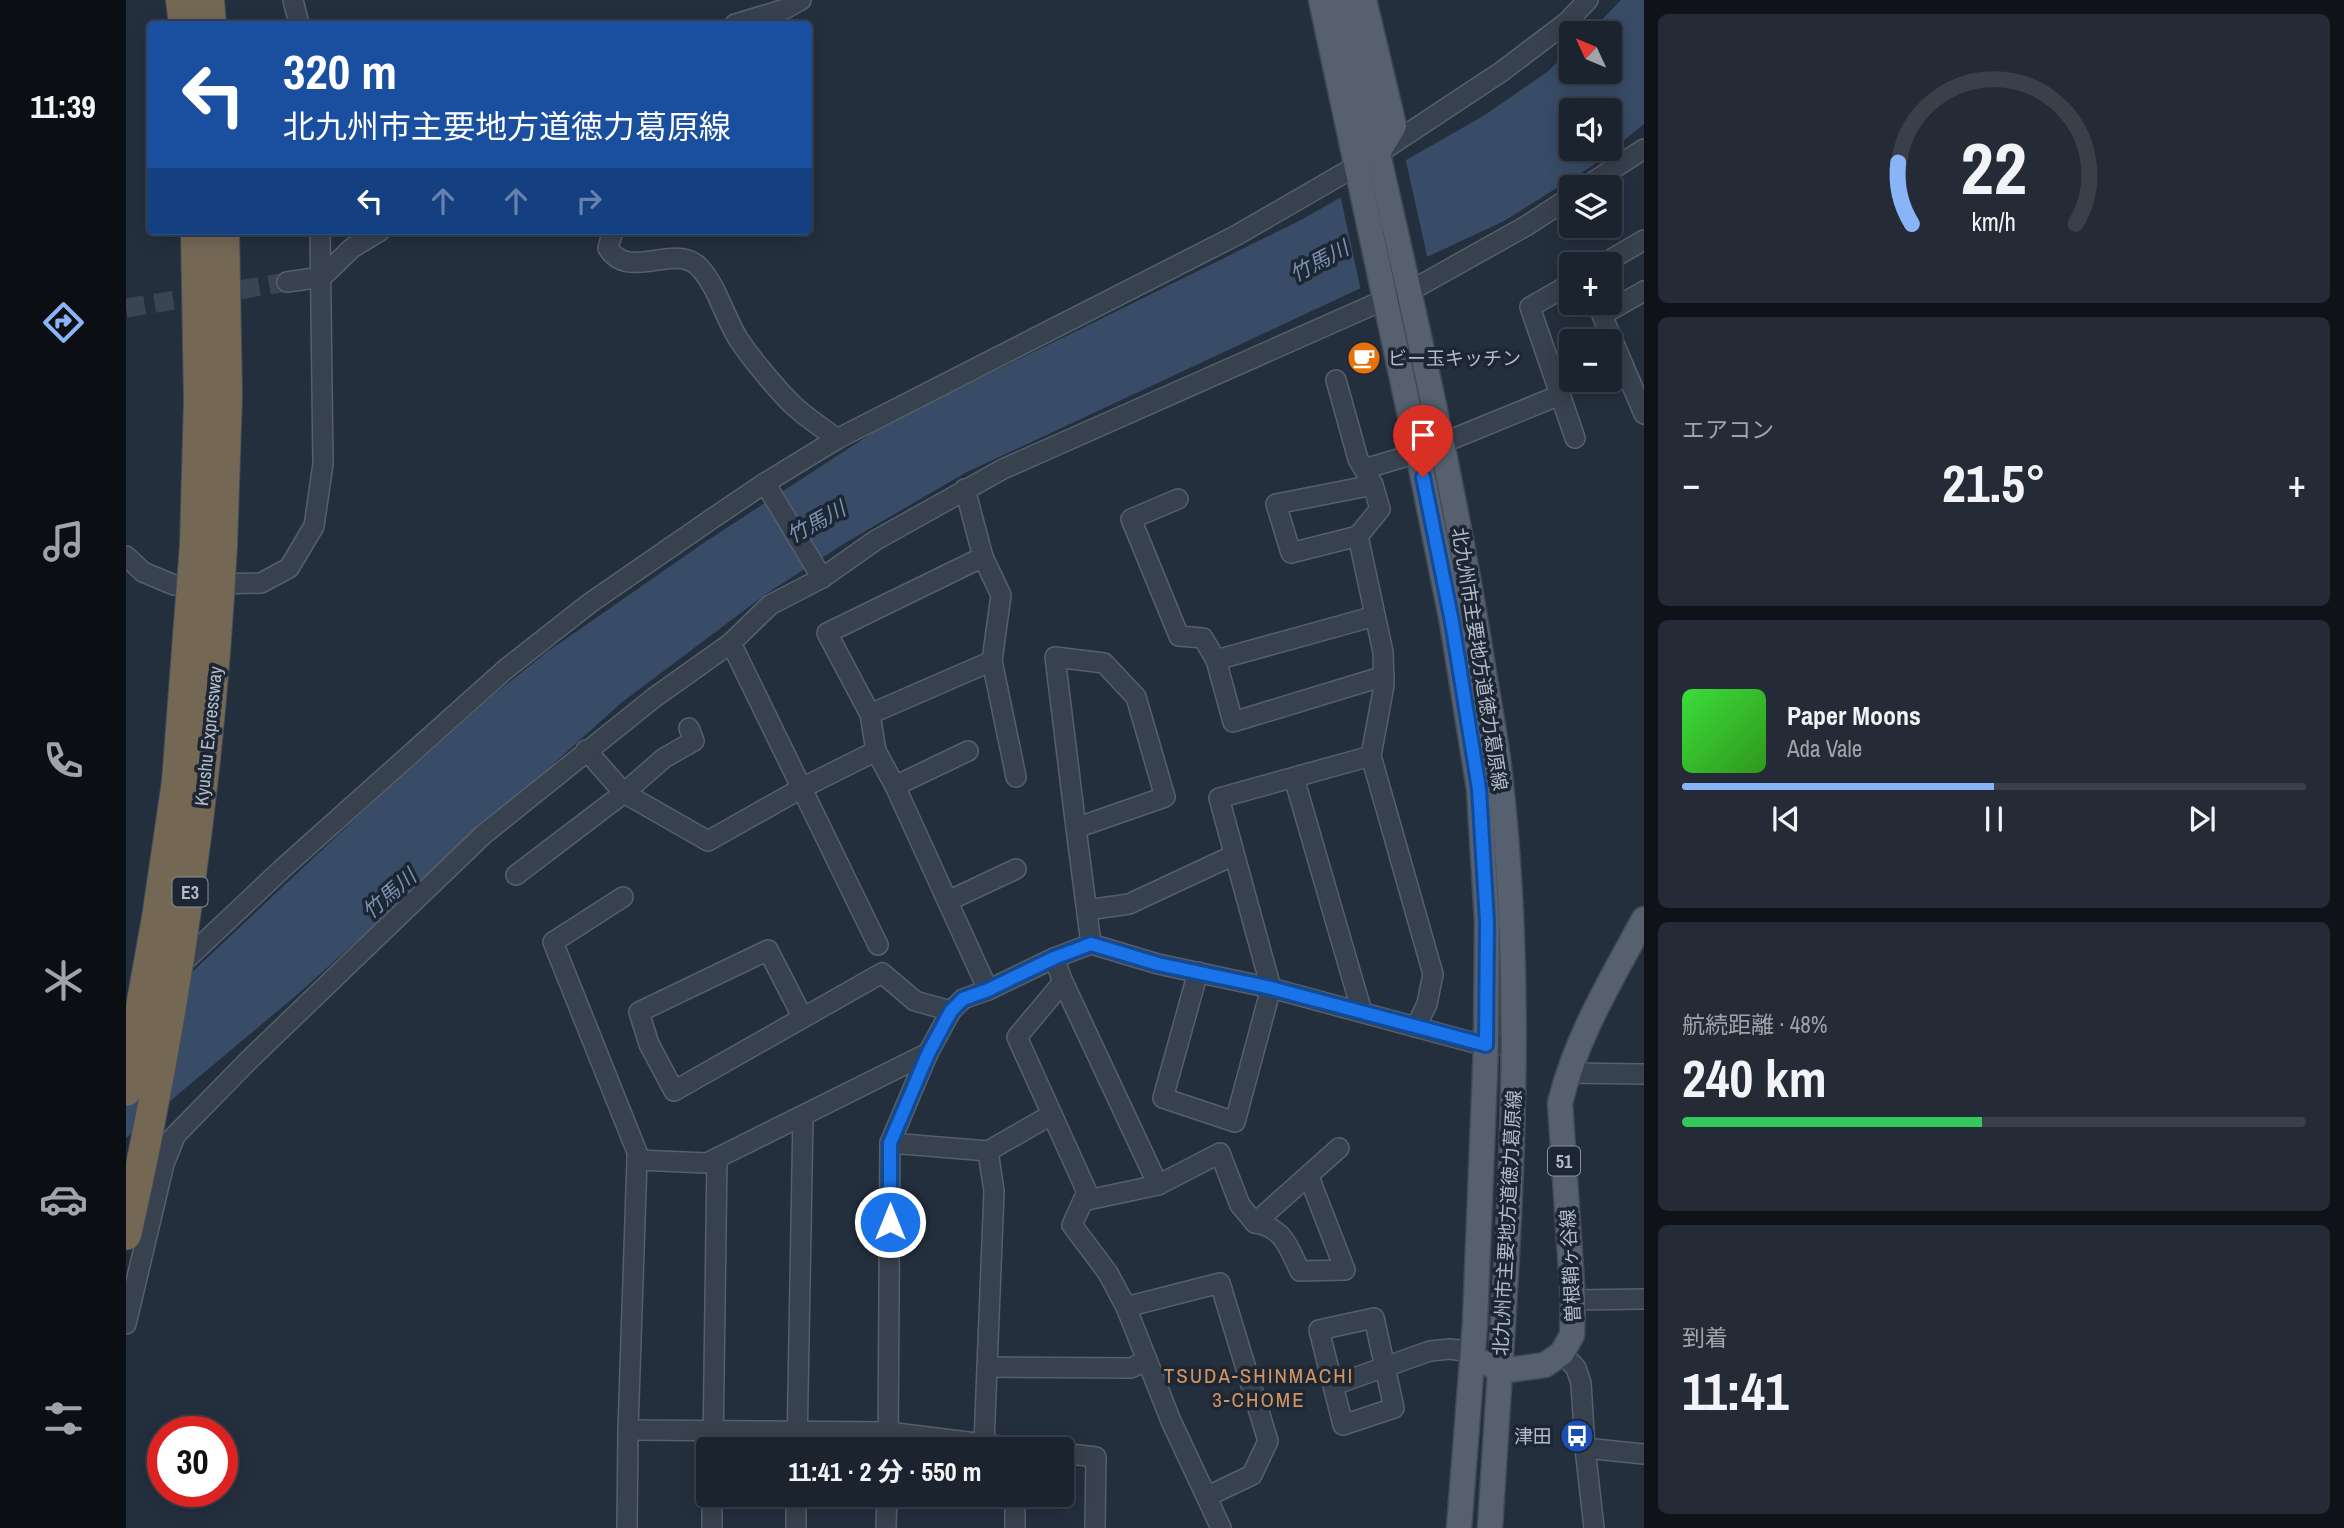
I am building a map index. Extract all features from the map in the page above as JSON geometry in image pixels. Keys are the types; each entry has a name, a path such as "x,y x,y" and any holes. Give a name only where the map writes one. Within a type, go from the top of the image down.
{"highway":[{"name":"Kyushu Expressway","path":"126,1235 187,917 204,787 217,639 199,401 196,235"},
{"name":"Kyushu Expressway","path":"126,1091 157,918 177,782 227,396 224,235"}],"main road":[{"path":"1305,0 1336,128 1357,173"},
{"name":"北九州市主要地方道徳力葛原線","path":"1321,0 1452,622 1479,789 1487,922 1486,1045 1472,1352"},
{"name":"北九州市主要地方道徳力葛原線","path":"1344,0 1443,441 1474,609 1500,775 1511,908 1515,1042 1500,1371"},
{"path":"1364,0 1394,126 1378,160"},
{"name":"曽根鞘ヶ谷線","path":"1562,1353 1572,1335 1573,1300 1560,1102 1567,1073 1597,1006 1644,919"},
{"path":"1459,1528 1472,1352 1500,1371 1545,1365 1562,1353"},
{"path":"1490,1528 1500,1371"}],"street":[{"path":"293,0 298,21"},
{"path":"745,21 785,9 801,0"},
{"path":"126,1017 282,869 508,667 590,603 765,483 837,439 1357,173 1501,72 1567,22 1588,0"},
{"path":"1604,175 1644,149"},
{"path":"126,1324 167,1145 250,1059 483,835 654,697 731,643 770,605 822,578 876,540 1003,469 1383,293 1408,285 1526,226 1559,204"},
{"path":"126,556 143,572 174,585 261,583 289,568 313,526 323,464 320,235"},
{"path":"287,282 322,277 352,248 373,235"},
{"path":"612,235 608,248 613,257 622,262 680,259 695,263 705,275 739,341 794,406 837,439"},
{"path":"1622,253 1644,240"},
{"path":"1559,290 1530,307 1575,438"},
{"path":"1644,291 1602,315 1644,414"},
{"path":"1336,380 1358,459 1369,477 1380,509 1359,536 1291,553 1276,504 1369,477 1443,441 1560,395"},
{"path":"765,483 822,578"},
{"path":"965,489 983,557 1001,595 992,661 1016,777"},
{"path":"1178,499 1131,519 1179,635 1203,638 1216,660 1233,722 1384,676"},
{"path":"1359,536 1383,652 1384,676 1371,756 1433,974 1427,1004 1416,1027"},
{"path":"983,557 827,633 870,714 876,751 895,786 988,990"},
{"path":"1216,660 1375,616"},
{"path":"731,643 878,945"},
{"path":"1076,828 1165,797 1136,697 1104,663 1055,657 1076,828 1091,944"},
{"path":"870,714 992,661"},
{"path":"516,876 624,793 664,758 694,741 689,729"},
{"path":"586,750 624,793 708,841 802,788 876,751"},
{"path":"895,786 968,751"},
{"path":"1198,972 1163,1098 1235,1122 1271,988 1219,798 1371,756"},
{"path":"1294,778 1362,1012"},
{"path":"1087,911 1129,904 1234,855"},
{"path":"947,901 1016,869"},
{"path":"623,897 553,942 637,1152 627,1528"},
{"path":"888,1437 890,1143 928,1054 951,1011 963,999 1091,944 1158,964 1271,988 1486,1045 1515,1042"},
{"path":"803,1018 768,950 639,1012 649,1044 674,1091 803,1018 882,973 915,1001 951,1011"},
{"path":"1054,958 1158,1185"},
{"path":"1063,982 1017,1037 1087,1192 1072,1225 1108,1273 1126,1307 1171,1421 1221,1528"},
{"path":"636,1160 707,1163 928,1054"},
{"path":"1567,1073 1644,1074"},
{"path":"890,1143 988,1151 1051,1115"},
{"path":"797,1437 803,1116"},
{"path":"1255,1223 1339,1148"},
{"path":"984,1437 995,1191 988,1151"},
{"path":"1083,1201 1158,1185 1220,1153 1240,1205 1255,1223 1271,1226 1284,1238 1300,1271 1345,1270 1309,1177"},
{"path":"713,1437 717,1158"},
{"path":"1126,1307 1220,1283 1268,1441 1252,1475 1208,1496"},
{"path":"1573,1300 1644,1299"},
{"path":"1374,1318 1394,1408 1343,1425 1334,1385 1319,1330 1374,1318"},
{"path":"1334,1385 1430,1352 1450,1349 1472,1352"},
{"path":"1562,1353 1576,1368 1581,1382 1594,1528"},
{"path":"988,1367 1131,1368 1147,1360"},
{"path":"628,1430 696,1438"},
{"path":"1585,1448 1644,1454"},
{"path":"1074,1454 1096,1457 1095,1528"},
{"path":"712,1507 712,1528"},
{"path":"796,1507 796,1528"},
{"path":"886,1528 887,1507"},
{"path":"1015,1507 1015,1528"}],"water":[{"name":"竹馬川","path":"1621,0 1644,0 1644,124 1622,142 1622,98 1559,98 1559,161 1598,161 1592,166 1578,175 1559,175 1559,187 1504,221 965,473 845,543 766,594 621,703 299,993 126,1138 126,1034 370,805 497,692 547,652 705,542 880,428 1301,220 1485,115 1547,72 1559,60 1559,84 1622,84 1622,21 1601,21"}],"pier":[{"path":"1405,157 1428,260 1361,291 1340,194"}],"tunnel":[{"path":"126,308 287,282"}],"place":[{"name":"ビー玉キッチン","path":"1364,358"},
{"name":"津田","path":"1577,1436"}],"district":[{"name":"TSUDA-SHINMACHI 3-CHOME","path":"1259,1387"}],"route":[{"path":"890,1222 890,1143 928,1054 951,1011 963,999 1091,944 1158,964 1271,988 1486,1045 1487,922 1479,789 1452,622 1423,477"}]}
